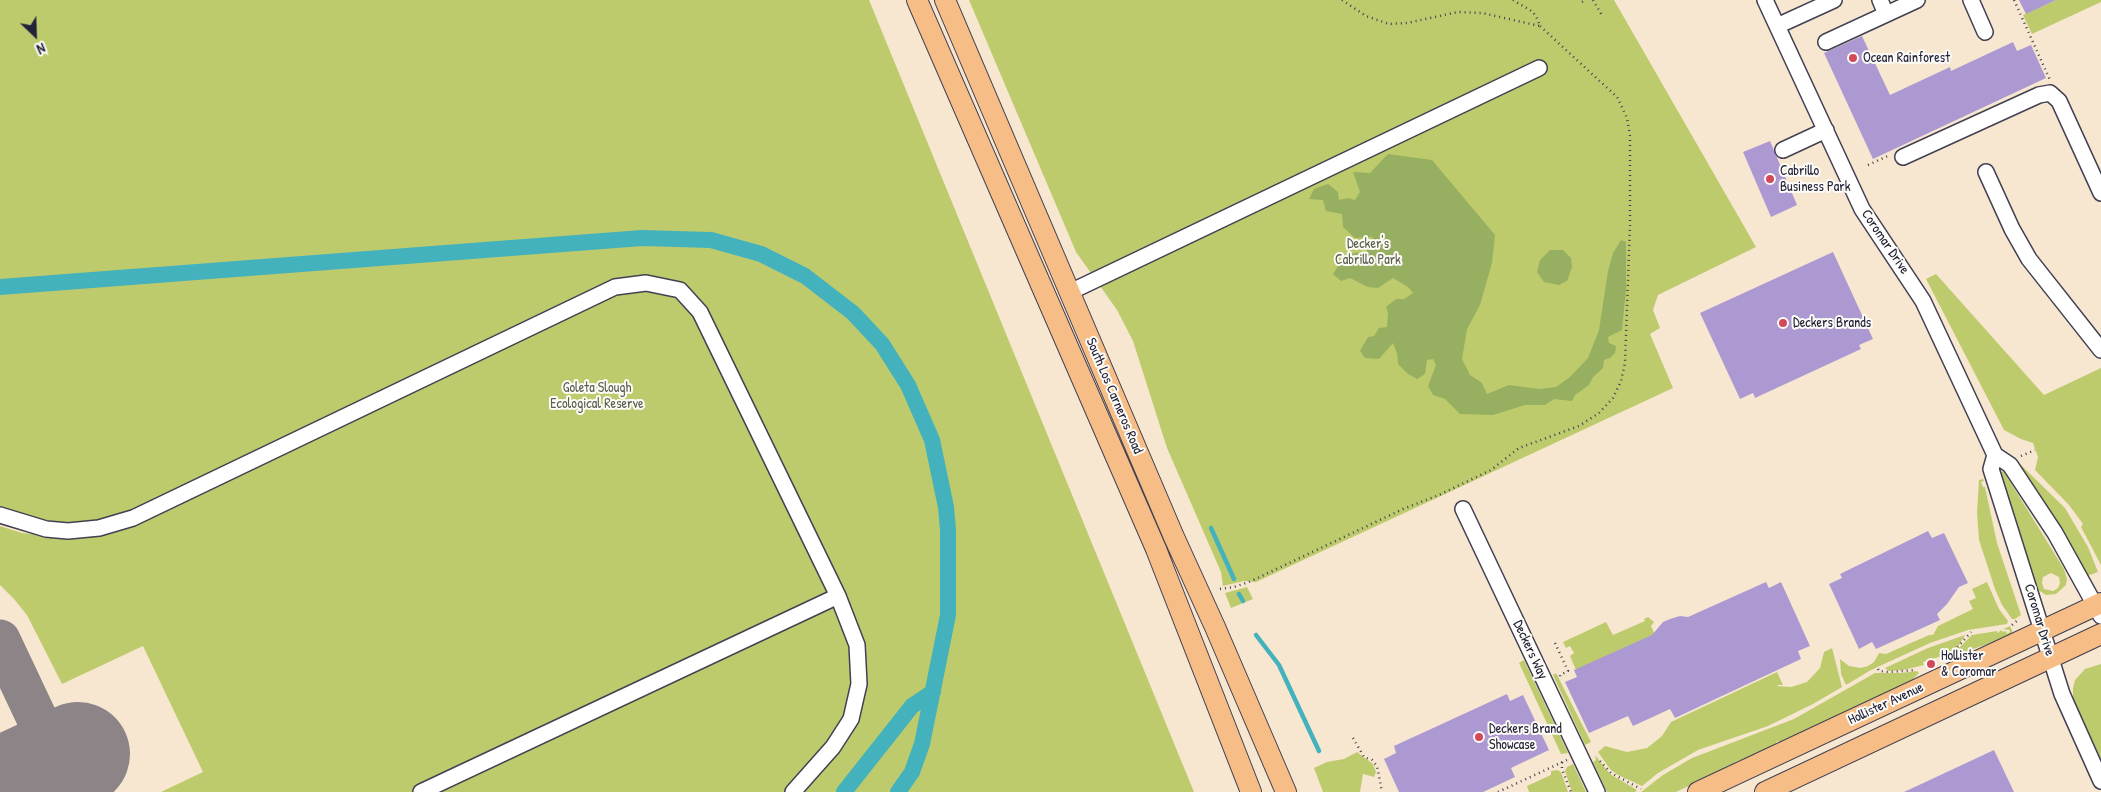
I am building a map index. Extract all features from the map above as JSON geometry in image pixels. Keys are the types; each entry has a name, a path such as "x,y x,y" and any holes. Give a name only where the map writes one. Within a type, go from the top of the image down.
{"main road":[{"name":"South Los Carneros Road","path":"916,0 1156,549 1185,619 1251,792"},
{"name":"South Los Carneros Road","path":"944,0 1174,537 1286,792"},
{"name":"Hollister Avenue","path":"1698,792 2043,631 2099,609"},
{"name":"Hollister Avenue","path":"1765,792 2101,634"}],"street":[{"name":"Coromar Drive","path":"1765,0 1862,209 1923,302 1995,455 2010,465 2055,533 2099,609"},
{"path":"1880,0 1886,14"},
{"path":"1826,42 1918,0"},
{"path":"1970,0 1985,32"},
{"path":"1777,26 1828,1"},
{"path":"1070,292 1539,68"},
{"path":"1899,155 2039,94 2050,93 2059,101 2101,193"},
{"path":"1783,150 1826,130"},
{"path":"1986,172 2012,229 2029,259 2101,350"},
{"path":"0,515 46,529 68,531 99,528 133,518 615,287 646,283 680,290 700,312 838,596 857,645 859,684 851,719 834,747 793,792"},
{"name":"Coromar Drive","path":"1995,455 1991,469 2062,694 2101,781"},
{"name":"Deckers Way","path":"1463,509 1597,792"},
{"path":"422,792 838,596"}],"path":[{"path":"1342,0 1366,16 1389,24 1407,24 1458,12 1482,13 1540,26"},
{"path":"1220,589 1249,582 1404,508 1438,496 1491,470 1519,448 1579,426 1600,414 1614,398 1621,381 1625,363 1630,225 1630,136 1627,118 1616,97 1540,26 1533,12 1513,0"},
{"path":"1593,0 1603,17"},
{"path":"2014,0 2050,80 2042,84"},
{"path":"1868,165 1899,155"},
{"path":"2018,457 2035,450"},
{"path":"2011,624 2019,619"},
{"path":"1949,655 1972,632"},
{"path":"1555,643 1568,671 1560,675 1564,684"},
{"path":"1878,669 1889,672 1919,669"},
{"path":"1353,738 1364,757 1372,760 1377,766 1382,792"},
{"path":"1599,759 1611,773 1641,789"},
{"path":"1498,792 1562,762 1562,769 1571,792"}],"green space":[{"name":"Goleta Slough Ecological Reserve","path":"0,0 869,0 1194,792 161,792 203,772 143,646 62,684 27,615 0,585 0,526 22,533 63,537 105,535 99,521 69,523 37,519 0,507"},
{"name":"Decker's Cabrillo Park","path":"969,0 1614,0 1756,247 1658,295 1653,310 1660,328 1650,334 1673,388 1256,582 1244,581 1223,586 1221,572 1167,448 1133,341 1117,310 1076,252"},
{"path":"2056,0 2101,0 2101,2 2032,34 2023,15"},
{"path":"1388,154 1432,160 1495,235 1492,263 1480,305 1467,329 1462,359 1470,375 1482,383 1487,394 1509,385 1539,389 1556,387 1570,377 1588,358 1599,330 1608,271 1613,253 1621,240 1626,242 1626,290 1622,330 1608,337 1609,343 1616,346 1615,353 1610,358 1604,360 1603,368 1593,377 1589,385 1575,395 1572,401 1554,399 1545,405 1525,405 1493,415 1460,414 1445,399 1433,395 1428,386 1436,365 1433,359 1427,360 1425,374 1417,379 1408,374 1398,364 1397,353 1393,343 1379,359 1365,358 1360,351 1368,337 1374,336 1379,328 1387,327 1388,313 1386,307 1396,299 1404,299 1413,293 1408,287 1393,278 1378,288 1368,287 1350,278 1341,281 1333,274 1341,261 1354,253 1366,252 1373,237 1355,238 1343,227 1342,214 1326,211 1323,200 1309,199 1314,189 1328,184 1338,192 1339,200 1348,198 1355,200 1360,192 1353,172 1370,173"},
{"path":"1550,250 1563,250 1571,258 1572,267 1567,281 1559,285 1544,282 1537,272 1540,260"},
{"path":"1936,274 2044,395 2101,368 2101,565 2081,527 2083,524 2069,505 2035,470 2038,457 2033,443 2004,430 1926,279"},
{"path":"2020,464 2065,508 2088,547 2098,572 2087,576 2083,572 2021,472 2023,471"},
{"path":"2000,471 2004,472 2064,569 2067,579 2066,585 2056,594 2046,595 2035,588 1998,474","holes":["2051,573 2059,577 2060,583 2058,588 2053,591 2044,589 2043,577"]},
{"path":"1983,479 1984,481 1981,482 1983,487 1985,487 1997,543 2021,615 2015,619 2012,619 2002,605 1979,540 1977,513 1979,480"},
{"path":"1987,582 1999,609 2008,621 2007,624 1968,630 1930,643 1871,670 1846,685 1841,674 1840,659 1849,666 1861,668 1874,662 1879,653 1886,654 1933,635 1938,626 1973,609 1969,601 1976,598 1972,589"},
{"path":"1247,587 1253,599 1231,608 1225,593"},
{"path":"1648,617 1654,622 1651,626 1655,635 1576,670 1570,656 1574,653 1570,646 1566,648 1563,642 1606,622 1613,635 1645,621 1644,619"},
{"path":"2010,626 2013,633 2008,636 1955,655 1954,653 1972,635 1997,631 1998,633 2001,630 2003,632 2006,631 2007,634 2010,632 2009,630 2003,629"},
{"path":"1965,635 1959,645 1948,654 1923,662 1924,665 1903,670 1889,671 1885,668 1928,648"},
{"path":"1832,648 1842,687 1813,704 1768,726 1698,750 1658,773 1642,786 1618,775 1610,769 1598,752 1605,746 1627,752 1647,748 1662,736 1671,722 1777,672 1783,685 1777,686 1791,687 1807,682 1820,668 1824,652"},
{"path":"1524,660 1568,753 1561,754 1519,663"},
{"path":"2101,664 2101,760 2073,699 2073,688 2075,680 2085,669"},
{"path":"1917,671 1919,673 1911,681 1780,743 1778,741 1776,745 1735,762 1736,764 1676,792 1641,792 1663,775 1692,758 1794,719 1875,673"},
{"path":"1556,673 1591,742 1585,745 1553,675"},
{"path":"1357,752 1373,764 1376,772 1374,777 1363,774 1360,792 1323,792 1314,768 1327,762 1344,759"},
{"path":"1595,755 1610,774 1637,790 1635,792 1607,792 1593,762 1596,760"},
{"path":"1573,764 1586,792 1572,792 1565,771 1567,767"},
{"path":"1557,770 1561,772 1568,792 1529,792 1527,786 1551,775 1551,771"}],"building":[{"path":"2019,0 2056,0 2026,14"},
{"path":"1862,36 1890,95 1950,67 1951,71 2013,42 2017,51 2031,45 2046,78 1873,159 1824,53"},
{"name":"Cabrillo Business Park","path":"1770,141 1797,205 1771,217 1743,152"},
{"path":"1833,252 1873,339 1859,345 1861,349 1755,398 1753,393 1740,399 1700,313"},
{"path":"1928,531 1932,538 1944,533 1968,583 1959,587 1937,614 1940,620 1876,649 1872,642 1859,649 1829,584 1842,578 1840,574"},
{"path":"1766,582 1769,588 1781,582 1810,646 1798,651 1801,659 1675,718 1670,709 1633,726 1628,716 1589,733 1565,682 1577,677 1574,670 1652,635 1663,622 1680,616 1688,617"},
{"name":"Deckers Brand Showcase","path":"1507,694 1510,701 1523,695 1549,750 1511,768 1515,777 1483,792 1399,792 1384,759 1396,753 1394,746"},
{"path":"1994,750 2014,792 1904,792"}],"waterway":[{"path":"0,287 642,238 711,240 761,254 805,276 853,313 882,344 908,385 932,440 946,507 948,530 948,615 922,744 912,772 898,792"},
{"path":"1211,528 1234,579"},
{"path":"1239,594 1243,601"},
{"path":"1256,635 1279,665 1319,751"},
{"path":"844,792 912,706 933,692"}],"taxiway":[{"path":"0,640 58,763"}],"runway":[{"path":"0,790 78,754"}],"place":[{"name":"Ocean Rainforest","path":"1853,58"},
{"name":"Cabrillo Business Park","path":"1770,179"},
{"name":"Deckers Brands","path":"1783,323"},
{"name":"Hollister & Coromar","path":"1931,664"},
{"name":"Deckers Brand Showcase","path":"1479,737"}]}
